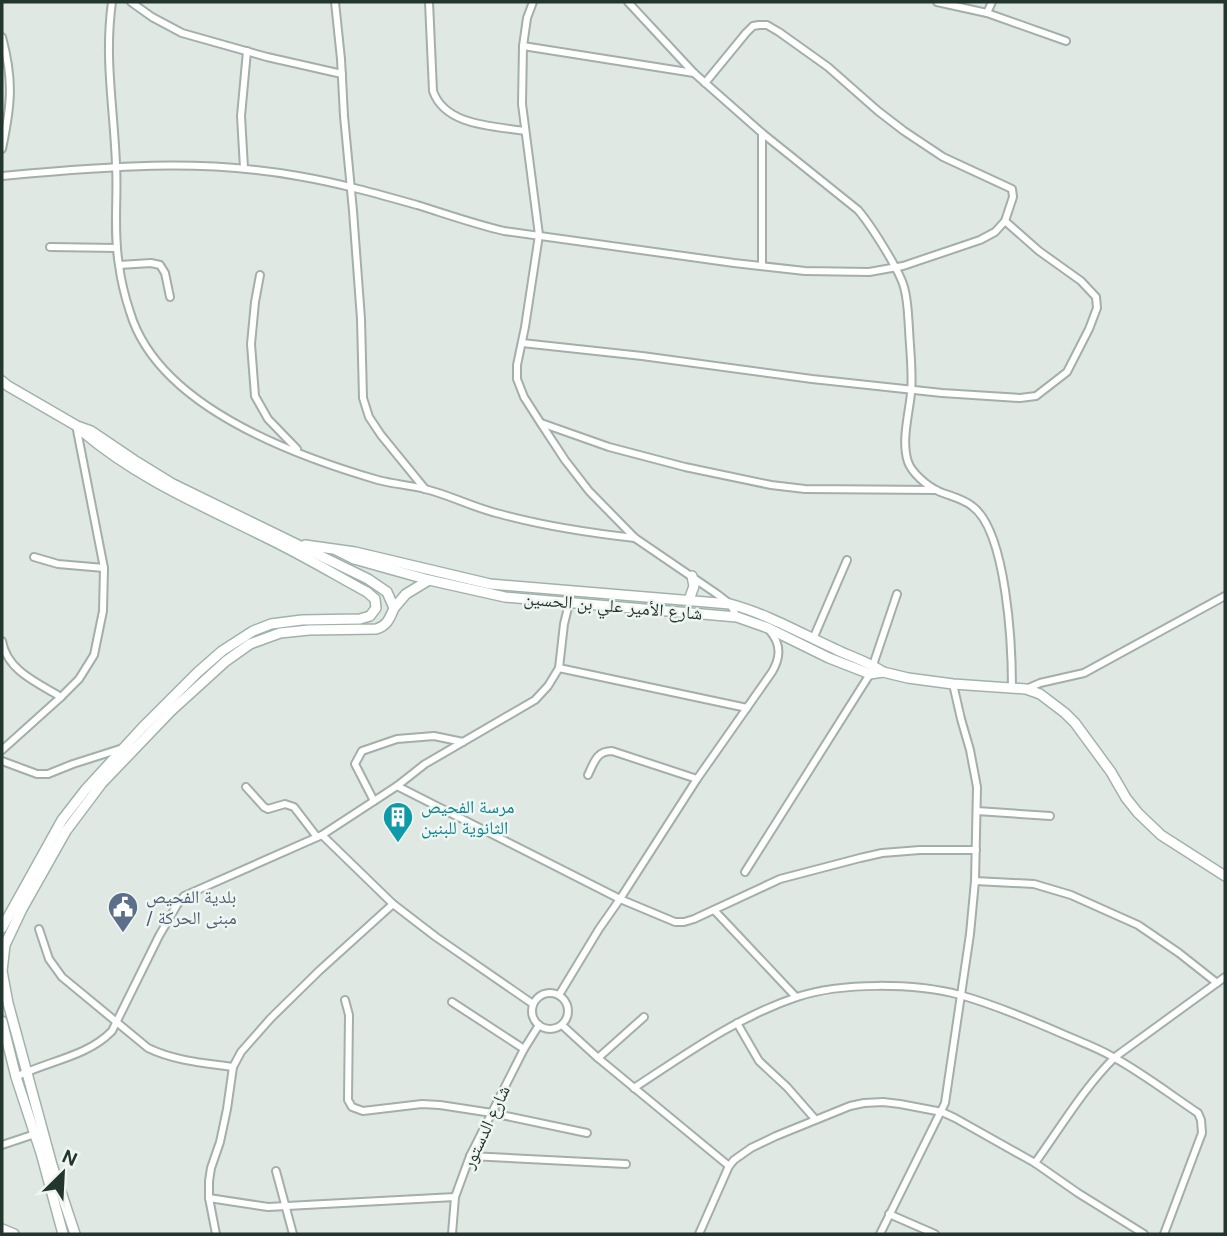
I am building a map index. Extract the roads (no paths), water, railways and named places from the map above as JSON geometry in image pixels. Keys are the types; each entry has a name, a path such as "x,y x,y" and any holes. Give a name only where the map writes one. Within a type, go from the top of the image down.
{"street":[{"path":"131,2 182,33 306,67 342,74"},
{"path":"335,2 351,187 363,398 369,417 381,435 425,489"},
{"path":"429,2 433,91 436,100 448,113 463,119 525,131"},
{"path":"533,2 527,18 523,46 522,104 539,235 517,365 517,379 524,397 540,422 589,491 635,538 730,604 737,617"},
{"path":"628,2 705,83 858,210 895,268 905,288 907,300 912,375 907,422 907,460 918,476 936,490 971,505 981,514 990,530 1000,563 1009,622 1012,688"},
{"path":"937,2 987,13 1066,40"},
{"path":"987,13 992,2"},
{"path":"112,3 108,59 116,166 118,265 131,314 141,337 152,356 179,385 213,412 252,433 376,479 425,489 500,514 592,533 635,538"},
{"path":"2,176 116,166 244,168 351,187 504,231 762,266 846,273 895,268 980,240 995,232 1005,221 1013,197 1012,189 943,157 904,131 810,54 767,25 753,26 705,83"},
{"path":"2,37 11,95 2,149"},
{"path":"523,46 694,72"},
{"path":"244,168 241,116 247,51"},
{"path":"762,133 762,266"},
{"path":"522,343 911,390 1020,398 1036,396 1067,372 1089,329 1097,308 1096,297 1081,281 1039,251 1005,221"},
{"path":"50,247 117,248"},
{"path":"118,265 160,265 165,273 170,297"},
{"path":"260,275 251,344 255,396 268,419 301,453"},
{"name":"شارع الأمير علي بن الحسين","path":"2,381 76,425 91,431 173,484 297,548 317,546 366,554 490,584 730,604 753,611 813,639 871,670"},
{"path":"540,422 609,447 685,467 771,485 805,489 936,490"},
{"path":"2,750 61,697 87,668 93,655 103,611 104,568 76,425"},
{"path":"297,548 382,587 394,608"},
{"path":"75,1234 52,1165 8,1003 2,971 5,945 66,831 102,783 198,672 222,651 253,631 271,624 302,620 360,619 370,617 374,612 375,599 367,592 297,548"},
{"name":"شارع الأمير علي بن الحسين","path":"336,550 364,562 505,597 737,617 768,628 830,658 871,670 953,684 1026,689 1040,694 1075,723 1132,806 1151,826 1225,876"},
{"path":"34,557 58,564 104,568"},
{"path":"813,639 847,560"},
{"path":"689,600 694,586 692,576"},
{"path":"2,928 62,820 86,789 123,748 205,680 250,644 271,635 382,627 406,594 429,580"},
{"path":"16,1077 91,1047 112,1031 159,936 184,897 319,836 397,786 425,764 535,700 559,668 564,624 572,591"},
{"path":"745,872 871,670 897,594"},
{"path":"1026,689 1084,673 1225,596"},
{"path":"559,995 697,779 776,665 779,647 768,628"},
{"path":"2,641 13,666 61,697"},
{"path":"559,668 747,708"},
{"path":"880,1234 942,1112 960,995 975,881 977,811 975,772 953,684"},
{"path":"374,801 355,764 362,751 397,738 434,736 463,742"},
{"path":"2,761 37,774 48,774 123,748"},
{"path":"588,775 599,755 604,751 612,751 697,779"},
{"path":"397,786 620,899 675,922 684,922 780,879 860,858 920,850 976,850"},
{"path":"246,787 268,809 285,804 294,807 319,836 393,904 533,1004"},
{"path":"977,811 1049,816"},
{"path":"975,881 1034,884 1071,895 1138,925 1217,983"},
{"path":"216,1234 209,1198 209,1181 223,1131 233,1067 241,1052 271,1017 393,904"},
{"path":"713,910 796,997"},
{"path":"39,929 49,959 62,977 148,1048 176,1059 233,1067"},
{"path":"1035,1163 1100,1072 1115,1057 1225,977"},
{"path":"634,1088 737,1023 796,997 848,987 883,986 938,990 960,995 1031,1019 1115,1057 1198,1113 1202,1133 1164,1234"},
{"path":"552,992 559,995 566,1001 569,1009 567,1017 562,1024 551,1029 539,1025 532,1011 537,997 552,992"},
{"path":"345,1000 349,1015 348,1100 352,1107 363,1111 422,1104 440,1105 587,1133"},
{"path":"452,1002 524,1049"},
{"path":"598,1058 644,1017"},
{"path":"2,1023 61,1233"},
{"path":"737,1023 759,1061 815,1119"},
{"path":"562,1024 598,1058 729,1166"},
{"name":"شارع الدستور","path":"452,1234 455,1197 470,1156 539,1025"},
{"path":"699,1234 734,1160 751,1148 815,1119 850,1106 883,1102 942,1112 978,1129 1144,1234"},
{"path":"2,1145 35,1134"},
{"path":"470,1156 626,1164"},
{"path":"276,1171 293,1234"},
{"path":"209,1198 268,1208 455,1197"},
{"path":"889,1214 934,1234"},
{"path":"2,1229 14,1234"}],"place":[{"name":"مرسة الفحيص الثانوية للبنين","path":"398,844"},
{"name":"بلدية الفحيص / مبنى الحركة","path":"123,934"}]}
